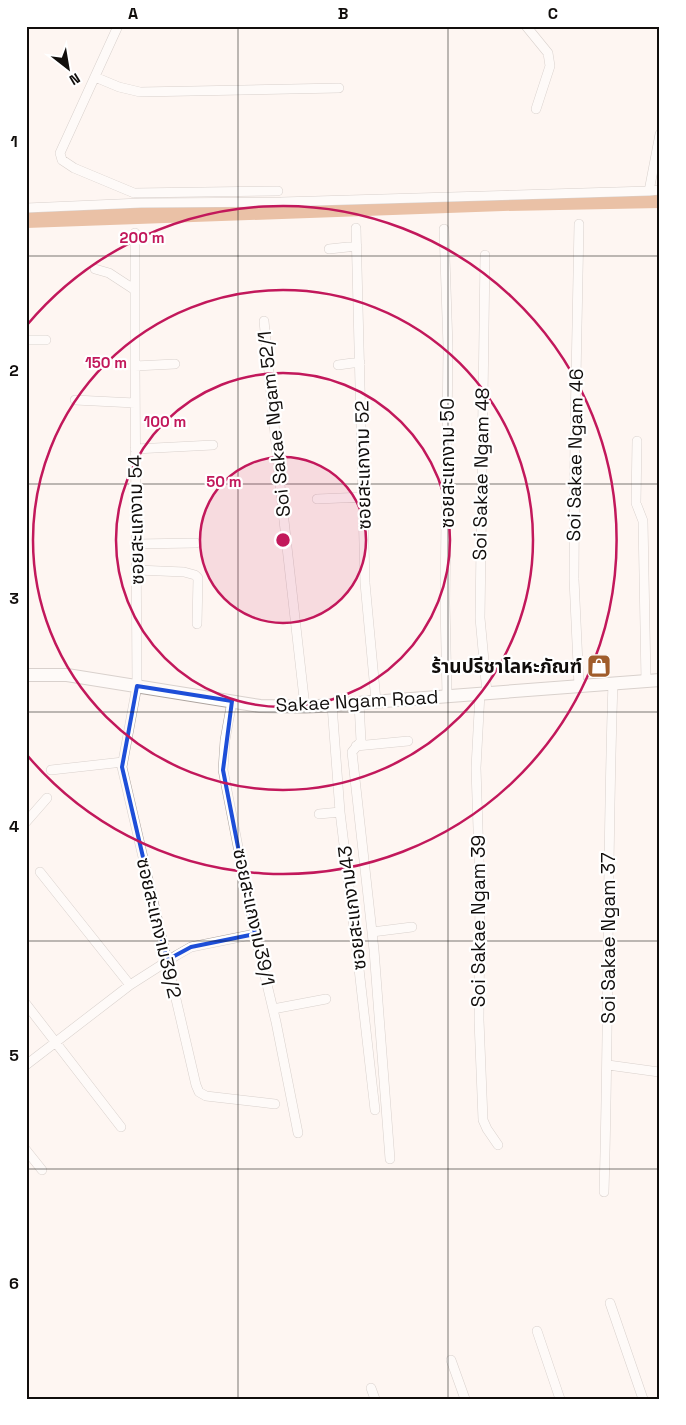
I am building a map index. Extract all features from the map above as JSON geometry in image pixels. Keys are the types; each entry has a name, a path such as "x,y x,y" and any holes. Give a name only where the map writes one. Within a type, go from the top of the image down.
{"street":[{"path":"118,26 60,153 62,160 74,168 134,193 278,191"},
{"path":"526,26 548,53 550,66 536,109"},
{"path":"95,77 119,87 140,92 338,88"},
{"path":"649,190 660,134"},
{"path":"26,208 141,203 281,202 660,190"},
{"name":"Soi Sakae Ngam 46","path":"579,224 574,428 574,579 579,686"},
{"name":"ซอยสะแกงาม 52","path":"356,228 366,583 376,702"},
{"name":"ซอยสะแกงาม 50","path":"444,229 448,346 447,696"},
{"name":"ซอยสะแกงาม 54","path":"135,233 134,366 137,686"},
{"path":"329,249 357,246"},
{"name":"Soi Sakae Ngam 48","path":"483,693 480,618 485,255"},
{"path":"95,269 109,273 135,290"},
{"name":"Soi Sakae Ngam 52/1","path":"264,320 280,485 306,707"},
{"path":"26,340 46,340"},
{"path":"338,365 360,362"},
{"path":"134,366 175,364"},
{"path":"75,400 135,404"},
{"path":"637,441 636,503 644,521 646,681"},
{"path":"135,449 214,445"},
{"path":"317,499 364,497"},
{"path":"136,544 196,543"},
{"path":"137,570 184,572 195,575 198,578 197,624"},
{"name":"Sakae Ngam Road","path":"26,675 67,675 260,706 306,707 660,680"},
{"name":"Soi Sakae Ngam 37","path":"604,1192 608,1064 608,891 613,683"},
{"name":"ซอยสะแกงาม39/2","path":"137,686 122,767 196,1085 199,1092 206,1096 275,1104"},
{"name":"Soi Sakae Ngam 39","path":"483,693 476,768 480,889 479,1030 483,1120 498,1145"},
{"name":"ซอยสะแกงาม39/1","path":"232,701 225,740 223,770 255,934 273,1009 298,1133"},
{"path":"359,703 360,741 352,752 372,932 390,1159"},
{"name":"ซอยสะแกงาม43","path":"332,705 340,812 374,1110"},
{"path":"356,746 408,742"},
{"path":"51,770 123,762"},
{"path":"26,822 47,798"},
{"path":"319,814 340,812"},
{"path":"40,872 130,986"},
{"path":"372,932 412,927"},
{"path":"26,1065 167,960 190,947 255,934"},
{"path":"273,1009 326,1000"},
{"path":"26,1004 120,1128"},
{"path":"608,1064 658,1072"},
{"path":"26,1150 42,1170"},
{"path":"610,1304 644,1399"},
{"path":"537,1331 560,1399"},
{"path":"451,1360 465,1399"},
{"path":"371,1388 375,1399"}],"highlighted area":[{"path":"137,686 232,701 223,770 255,934 191,947 167,960 122,767"}],"waterway":[{"path":"26,218 503,201 660,198"}],"place":[{"name":"ร้านปรีชาโลหะภัณฑ์","path":"599,666"}]}
